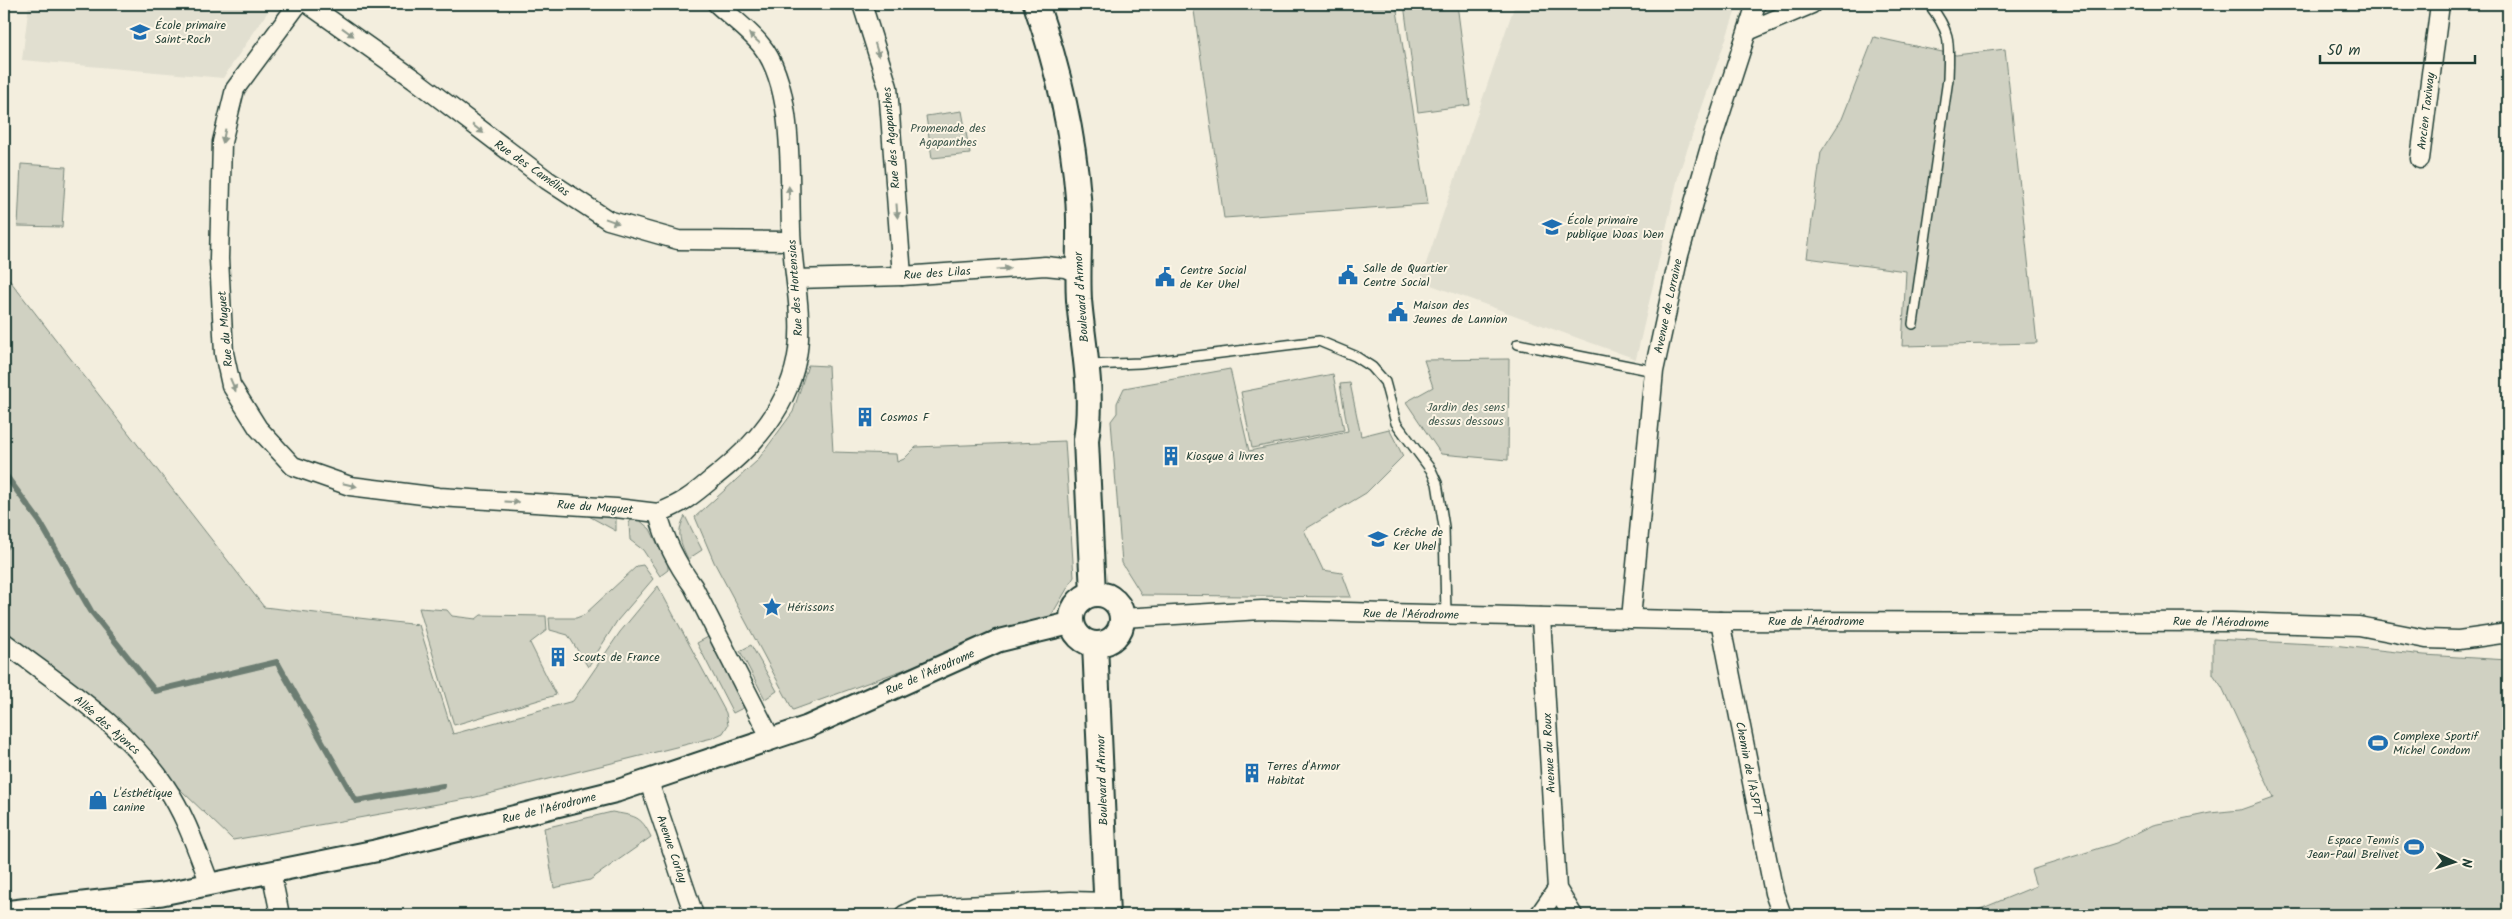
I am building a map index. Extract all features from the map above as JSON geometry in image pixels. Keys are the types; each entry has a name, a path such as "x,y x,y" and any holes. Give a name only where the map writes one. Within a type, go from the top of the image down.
{"main road":[{"name":"Boulevard d'Armor","path":"1036,4 1055,68 1069,136 1078,198 1077,273 1081,323 1088,365 1090,416 1086,440 1093,594"},
{"path":"1093,594 1101,594 1116,603 1122,618 1121,626 1111,640 1095,644 1080,638 1072,623 1075,608 1086,597 1093,594"},
{"name":"Boulevard d'Armor","path":"1095,644 1107,908"}],"street":[{"name":"Rue du Muguet","path":"298,4 235,89 222,142 219,259 224,353 231,384 258,428 293,466 350,486 439,497 616,508 658,513"},
{"name":"Rue des Camélias","path":"308,4 414,80 547,180 608,220 678,240 791,241"},
{"name":"Rue des Hortensias","path":"658,513 681,505 744,454 773,417 790,385 798,350 796,279 791,241 786,120 781,82 762,45 716,4"},
{"name":"Rue des Agapanthes","path":"862,4 888,87 902,276"},
{"name":"Avenue de Lorraine","path":"1631,619 1654,371 1679,255 1712,140 1756,4"},
{"path":"1748,31 1812,4"},
{"name":"Ancien Taxiway","path":"2420,159 2440,4"},
{"name":"Rue des Lilas","path":"796,279 902,276 1045,266 1065,268 1077,273"},
{"path":"658,513 664,536 681,571 693,586 771,740"},
{"name":"Rue de l'Aérodrome","path":"1122,618 1262,610 1720,621 2231,622 2359,626 2426,639 2459,640 2508,633"},
{"name":"Avenue du Roux","path":"1541,617 1557,889 1573,915"},
{"name":"Chemin de l'ASPTT","path":"1720,621 1774,893 1782,915"},
{"name":"Rue de l'Aérodrome","path":"4,912 162,894 375,851 649,782 807,727 998,641 1072,623"},
{"name":"Allée des Ajoncs","path":"4,642 99,715 134,745 166,787 186,824 210,884"},
{"name":"Avenue Corlay","path":"649,782 694,915"},
{"path":"271,871 280,915"},
{"path":"1539,915 1557,889"},
{"path":"904,915 918,908 1071,901 1107,908"}],"lane":[{"path":"1913,324 1948,79 1950,40 1944,23 1929,4"},
{"path":"1088,365 1140,363 1319,341 1346,351 1372,367 1386,382 1396,423 1431,470 1437,483 1444,527 1446,614"},
{"path":"1518,344 1654,371"}],"shaded area":[{"name":"École primaire Saint-Roch","path":"29,4 273,4 223,78 22,60"},
{"name":"École primaire publique Woas Wen","path":"1515,4 1738,4 1679,173 1636,359 1420,281"}],"green space":[{"path":"1193,4 1396,4 1428,204 1224,218"},
{"path":"1404,4 1457,4 1470,105 1418,112"},
{"path":"1874,37 1956,55 2005,49 2037,343 1902,346 1906,271 1807,258 1821,152 1842,119"},
{"name":"Promenade des Agapanthes","path":"962,111 970,154 932,158 926,116"},
{"path":"21,164 66,167 62,227 18,226"},
{"path":"4,273 264,607 419,625 453,734 573,701 620,632 658,586 726,713 728,725 723,733 712,738 472,798 233,840 134,745 4,643 4,554 9,547 4,541"},
{"name":"Jardin des sens dessus dessous","path":"1509,359 1508,460 1441,454 1406,402 1433,387 1424,360"},
{"path":"808,365 828,366 833,452 896,454 897,462 904,459 916,447 1065,441 1074,577 1051,616 793,710 714,562 695,517 757,461 793,412"},
{"path":"1230,369 1249,451 1348,431 1340,384 1350,383 1361,436 1389,429 1403,456 1366,493 1304,530 1323,570 1342,573 1351,597 1142,595 1122,563 1111,421 1117,413 1117,403 1124,388"},
{"path":"1333,374 1344,430 1252,448 1241,392"},
{"path":"585,514 613,516 616,518 616,531"},
{"path":"685,516 702,550 688,559 680,538 682,522"},
{"path":"632,519 638,519 650,529 668,565 668,570 660,576 643,550 630,540 629,523"},
{"path":"643,565 653,579 617,621 588,667 568,635 550,630 549,618 576,618 584,615 637,566"},
{"path":"419,608 447,610 452,616 476,619 481,615 546,616 547,630 530,643 556,695 454,725"},
{"path":"710,636 747,706 733,713 697,643"},
{"name":"Complexe Sportif Michel Condom","path":"2213,639 2333,645 2424,655 2508,660 2508,915 1966,915 2036,886 2031,870 2116,843 2153,825 2210,813 2240,810 2274,798 2222,687 2213,674"},
{"path":"751,645 777,691 765,699 740,651"},
{"path":"612,812 626,814 640,820 651,837 590,880 554,888 544,828"}],"waterway":[{"path":"4,473 40,522 91,611 155,691 277,662 356,801 443,786"}],"place":[{"name":"École primaire Saint-Roch","path":"140,32"},
{"name":"École primaire publique Woas Wen","path":"1552,227"},
{"name":"Salle de Quartier Centre Social","path":"1348,275"},
{"name":"Centre Social de Ker Uhel","path":"1165,277"},
{"name":"Maison des Jeunes de Lannion","path":"1398,312"},
{"name":"Cosmos F","path":"865,417"},
{"name":"Kiosque à livres","path":"1171,456"},
{"name":"Crêche de Ker Uhel","path":"1378,539"},
{"name":"Hérissons","path":"772,607"},
{"name":"Scouts de France","path":"558,657"},
{"name":"Complexe Sportif Michel Condom","path":"2378,743"},
{"name":"Terres d'Armor Habitat","path":"1252,773"},
{"name":"L'ésthétique canine","path":"98,800"},
{"name":"Espace Tennis Jean-Paul Brelivet","path":"2414,847"}]}
